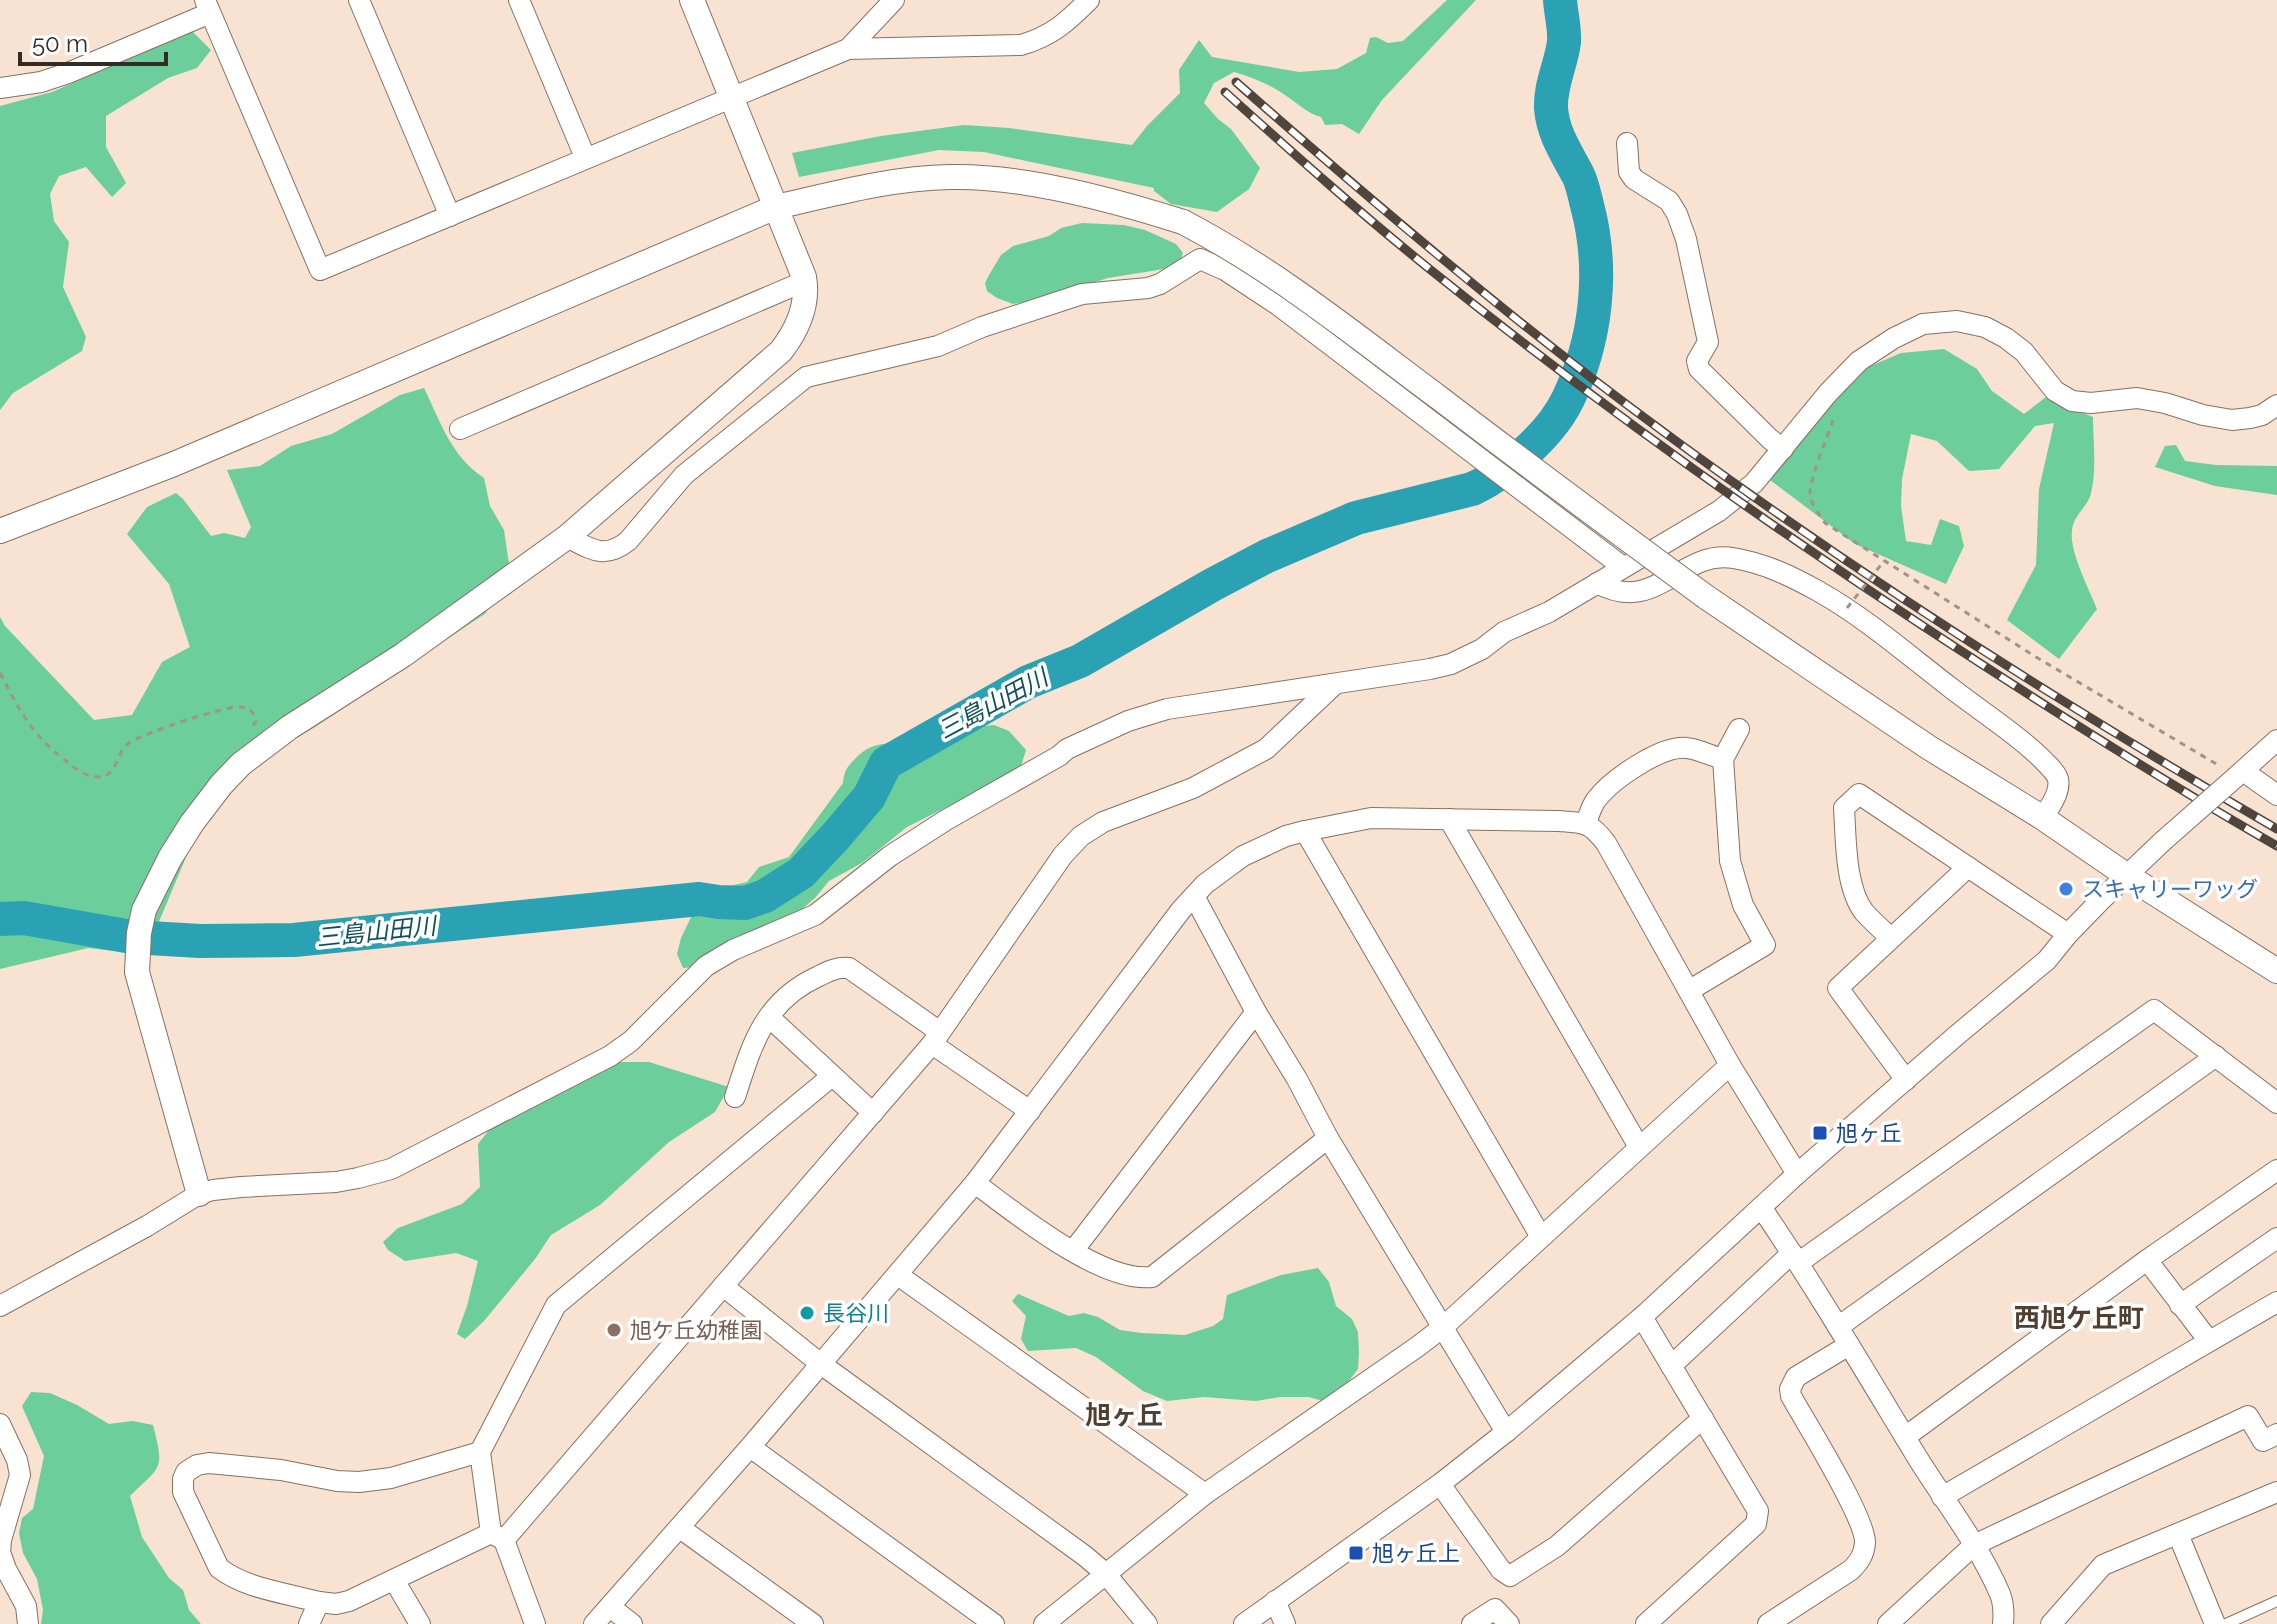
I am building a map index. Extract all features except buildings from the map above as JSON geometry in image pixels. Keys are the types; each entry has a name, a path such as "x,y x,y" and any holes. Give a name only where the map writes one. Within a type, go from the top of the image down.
{"street":[{"path":"359,0 450,216"},
{"path":"519,0 585,157"},
{"path":"199,1194 137,972 144,910 170,858 221,785 241,764 290,727 403,655 567,537 781,351 792,337 804,310 805,281 692,0"},
{"path":"848,49 894,0"},
{"path":"0,88 41,82 68,73 208,7 320,270 848,49 1021,45 1052,33 1089,0"},
{"path":"1627,143 1629,172 1634,179 1669,201 1686,239 1708,342 1697,361 1699,369 1783,449"},
{"path":"0,531 174,464 776,207 901,180 952,176 1012,181 1077,193 1131,205 1183,222 1225,244 1296,290 1706,597 1928,747 2277,971"},
{"path":"567,537 603,553 618,549 684,475 806,377 938,346 982,327 1082,294 1148,288 1200,259 1225,270 1278,305 1623,567"},
{"path":"460,429 805,281"},
{"path":"0,1306 199,1194 241,1187 336,1182 391,1169 610,1056 631,1041 706,966 733,950 815,915 890,856 946,820 1067,749 1128,721 1167,709 1430,669 1451,664 1482,649 1504,632 1549,612 1719,511 1754,483 1826,395 1859,361 1923,324 1957,321 1985,327 2024,352 2055,391 2072,401 2091,403 2137,398 2232,420 2262,415 2277,405"},
{"path":"1597,583 1624,594 1642,592 1701,562 1723,556 1773,568 1819,592 1869,625 2049,765 2058,779 2055,797 2043,818"},
{"path":"480,1452 378,1481 337,1481 299,1473 209,1463 197,1465 186,1472 183,1492 219,1568 246,1583 319,1602 336,1604 349,1601 497,1537 723,1286 936,1038 1063,855 1081,836 1103,822 1193,788 1266,749 1335,684"},
{"path":"1690,990 1765,945 1743,905 1730,861 1723,759 1739,729"},
{"path":"1244,1624 1440,1484 1642,1317 1797,1174 2032,974 2126,875 2277,740"},
{"path":"1586,823 1601,794 1646,758 1687,748 1723,759"},
{"path":"2240,774 2277,795"},
{"path":"1891,938 1864,912 1856,898 1848,864 1844,808 1859,794 2068,934"},
{"path":"594,1624 975,1183 1181,910 1205,884 1243,856 1286,836 1371,818 1586,823 1595,828 1730,1065 1797,1174"},
{"path":"1449,819 1639,1147"},
{"path":"1305,831 1541,1237"},
{"path":"1906,1080 1838,988 1968,867"},
{"path":"1194,896 1328,1138 1506,1432"},
{"path":"735,1097 751,1048 786,995 802,983 840,967 849,968 1030,1111"},
{"path":"1671,1366 1795,1258 2154,1010 2277,1103"},
{"path":"1073,1251 1256,1012"},
{"path":"769,1017 873,1113"},
{"path":"1838,1327 2216,1056"},
{"path":"1044,1624 1205,1494 1442,1328 1730,1065"},
{"path":"535,1624 497,1537 480,1452 556,1305 832,1076"},
{"path":"975,1183 1050,1239 1094,1262 1140,1278 1152,1277 1328,1138"},
{"path":"1905,1437 2147,1260 2277,1170"},
{"path":"1761,1207 1974,1545 2000,1596 2003,1624"},
{"path":"2180,1305 2277,1238"},
{"path":"2147,1260 2209,1341"},
{"path":"898,1275 1205,1494"},
{"path":"723,1286 821,1364 1085,1556 1105,1573 1147,1624"},
{"path":"1942,1497 2277,1302"},
{"path":"1642,1317 1758,1511 1756,1524 1646,1624"},
{"path":"1776,1622 1851,1570 1863,1553 1864,1531 1860,1519 1791,1396 1790,1389 1796,1377 1849,1345"},
{"path":"1888,1624 1974,1545 2248,1416 2263,1441 2277,1434"},
{"path":"1440,1484 1501,1570 1510,1576 1557,1546 1703,1418"},
{"path":"0,1424 17,1460 20,1475 0,1552 26,1606 28,1624"},
{"path":"750,1447 994,1624"},
{"path":"2051,1624 2103,1565 2277,1492"},
{"path":"680,1528 813,1624"},
{"path":"2178,1534 2215,1624"},
{"path":"394,1580 420,1624"},
{"path":"1275,1601 1285,1624"},
{"path":"309,1624 319,1602"},
{"path":"610,1607 632,1624"},
{"path":"1472,1624 1495,1609 1509,1624"}],"lane":[{"path":"2226,1624 2277,1601"}],"path":[{"path":"1826,395 1835,413 1810,494 1825,523 2036,657 2240,774"},
{"path":"1847,608 1884,561"},
{"path":"0,673 36,734 76,769 95,778 110,773 120,752 129,742 188,720 242,706 256,716 249,731"}],"green space":[{"path":"1447,0 1476,0 1382,100 1359,134 1342,124 1325,125 1321,117 1305,110 1271,86 1247,76 1234,72 1214,83 1204,103 1231,129 1260,168 1249,189 1217,212 1171,204 1154,188 984,152 939,150 799,177 792,153 881,136 964,125 1132,145 1180,93 1179,70 1199,40 1212,57 1299,72 1337,69 1366,53 1370,38 1376,37 1388,43 1403,41"},
{"path":"192,31 211,50 197,68 168,78 106,116 106,147 126,183 112,197 86,167 59,176 50,194 54,221 69,242 63,287 86,337 82,351 13,393 0,410 0,106 52,92"},
{"path":"1082,223 1124,225 1145,230 1176,244 1183,253 1181,259 1164,269 1108,278 1038,300 1013,304 987,291 985,283 989,275 1001,255 1013,246"},
{"path":"1944,349 1977,369 1992,391 2024,414 2046,397 2093,417 2093,484 2089,498 2073,525 2072,539 2076,559 2097,609 2059,659 2007,620 2036,565 2039,489 2054,423 2035,426 1999,469 1969,471 1937,441 1911,434 1902,479 1901,506 1906,541 1931,545 1940,519 1959,526 1964,546 1946,584 1855,544 1770,480 1854,373 1901,353"},
{"path":"424,388 455,449 484,478 490,506 504,530 509,564 486,613 266,756 199,826 158,924 131,927 114,951 88,948 0,969 0,617 94,720 132,715 162,662 190,647 169,584 127,534 147,507 176,493 211,536 224,533 245,538 251,527 227,470 260,466 291,446 332,434 400,395"},
{"path":"2176,445 2185,461 2277,466 2277,495 2215,486 2155,467 2165,446"},
{"path":"994,725 1009,731 1026,750 1021,766 987,787 907,827 862,863 829,881 794,916 738,936 721,945 709,958 694,967 683,968 677,954 696,907 713,890 747,882 759,867 789,857 843,783 847,768 862,752 881,744 934,751 943,745 954,729"},
{"path":"618,1062 649,1062 729,1087 715,1112 669,1142 600,1205 551,1235 484,1321 465,1339 457,1334 478,1261 456,1253 405,1261 388,1250 383,1242 398,1228 462,1204 480,1187 478,1144 504,1111"},
{"path":"1318,1268 1329,1282 1336,1306 1352,1319 1358,1332 1359,1354 1358,1369 1339,1394 1323,1401 1309,1397 1256,1401 1204,1397 1167,1401 1143,1391 1096,1357 1076,1348 1028,1351 1021,1339 1026,1316 1012,1301 1018,1294 1069,1316 1084,1313 1098,1317 1120,1330 1185,1335 1213,1326 1223,1319 1227,1295 1281,1275"},
{"path":"31,1392 50,1393 109,1424 133,1421 153,1425 159,1451 158,1466 130,1496 142,1537 169,1578 183,1590 189,1610 201,1624 41,1624 43,1610 37,1579 23,1553 19,1533 22,1518 33,1509 44,1456 22,1406"}],"waterway":[{"name":"三島山田川","path":"0,919 24,918 132,937 200,941 294,940 699,899 745,903 765,896 801,873 869,797 886,763 1028,682 1080,661 1267,556 1356,518 1472,489 1486,482 1525,453 1556,418 1578,377 1591,330 1596,282 1593,233 1581,183 1557,135 1551,108 1564,42 1560,0"}],"railway":[{"path":"1236,82 1457,271 1593,379 1758,500 2014,670 2277,829"},
{"path":"1225,92 1432,271 1673,454 1797,542 2054,711 2277,846"}],"place":[{"name":"スキャリーワッグ","path":"2066,889"},
{"name":"旭ヶ丘","path":"1820,1133"},
{"name":"長谷川","path":"807,1313"},
{"name":"旭ケ丘幼稚園","path":"614,1330"},
{"name":"旭ヶ丘上","path":"1356,1553"}],"district":[{"name":"西旭ケ丘町","path":"2079,1318"},
{"name":"旭ヶ丘","path":"1124,1415"}]}
